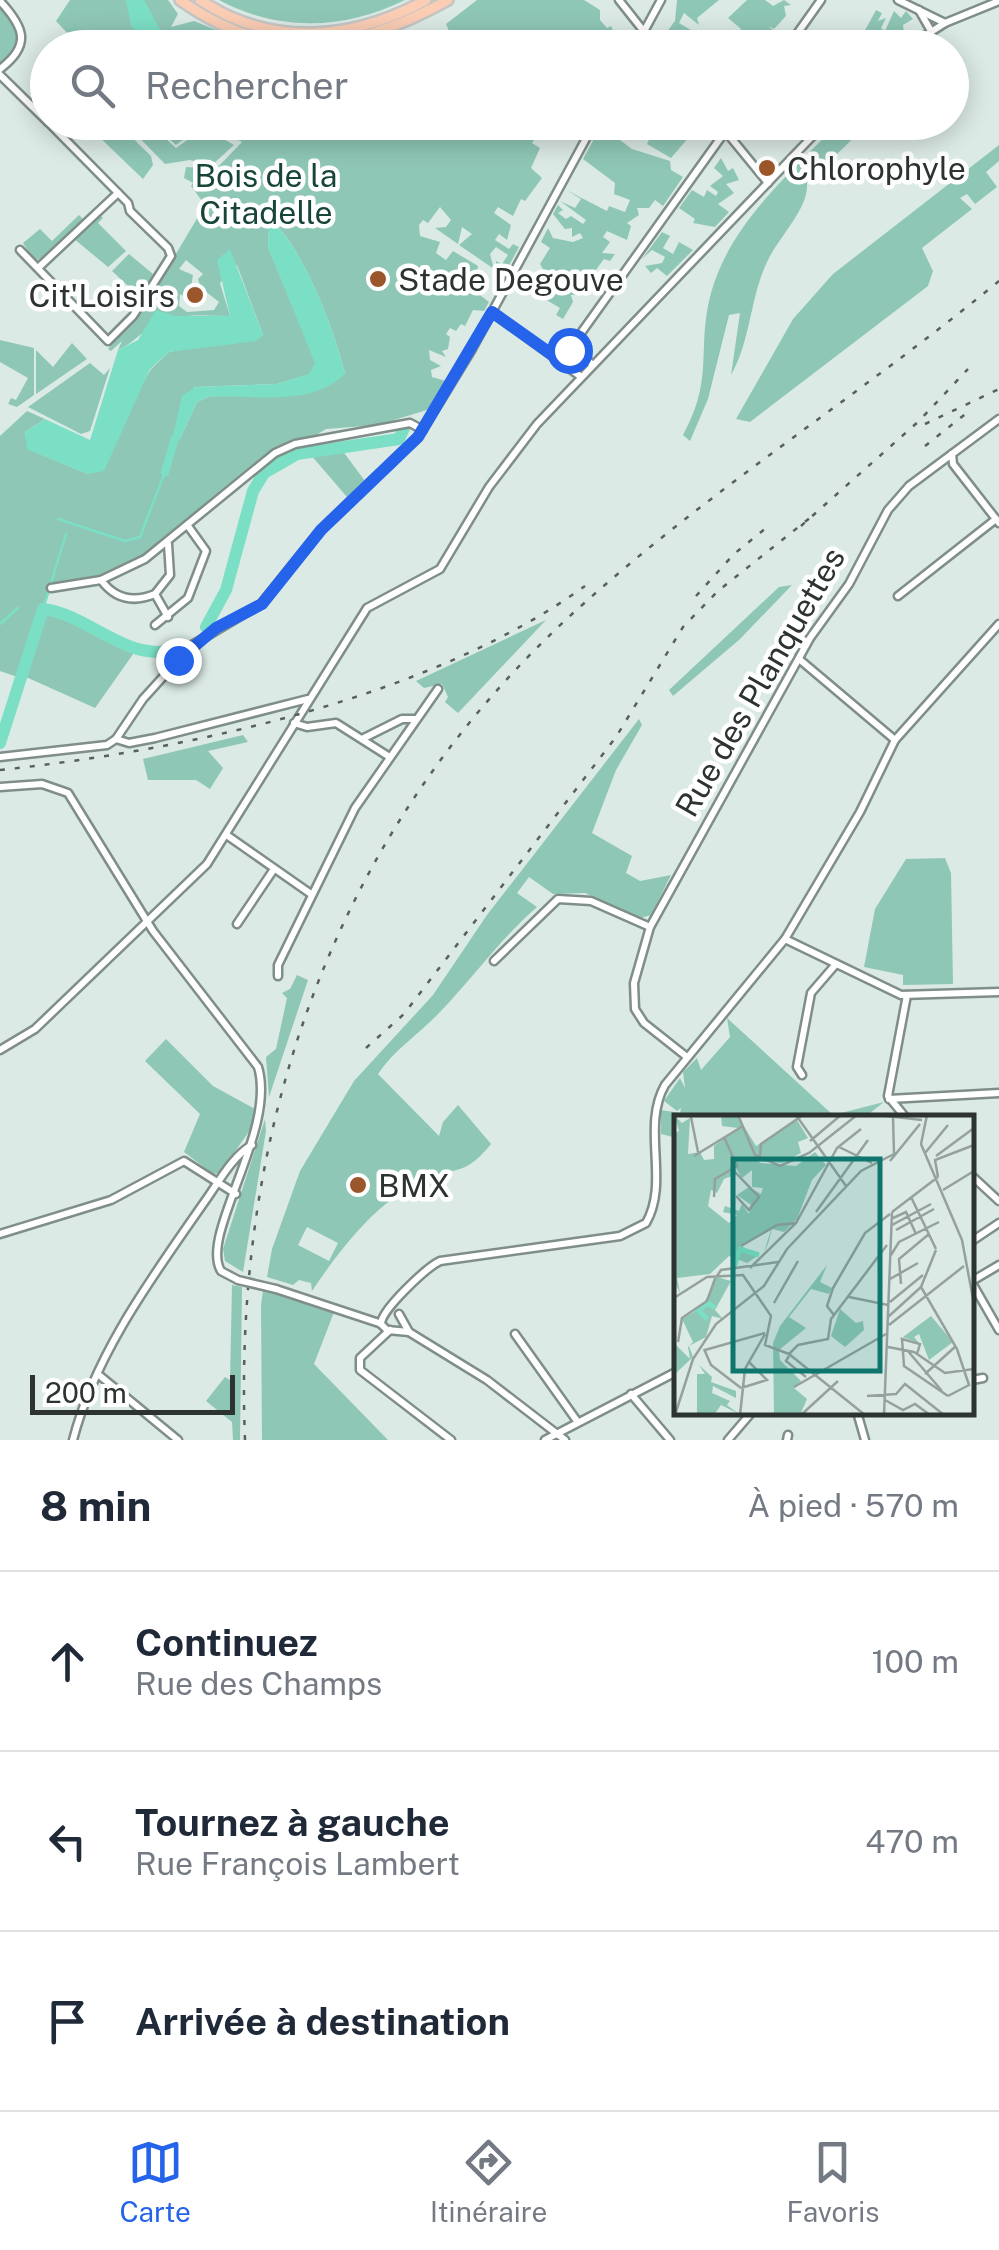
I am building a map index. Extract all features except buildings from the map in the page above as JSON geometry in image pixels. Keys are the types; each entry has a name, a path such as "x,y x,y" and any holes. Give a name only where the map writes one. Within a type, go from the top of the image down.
{"main road":[{"path":"200,0 248,24 289,30"},
{"path":"347,30 363,28 426,0"},
{"path":"386,30 448,0"},
{"path":"184,1 236,30"}],"street":[{"path":"619,0 643,30"},
{"path":"645,30 661,0"},
{"path":"799,30 820,0"},
{"path":"898,0 946,23"},
{"path":"0,1 20,22 23,39 19,52 0,72 30,103"},
{"path":"933,30 999,2"},
{"path":"918,9 930,30"},
{"path":"20,250 108,341 134,316 170,252 66,140"},
{"path":"0,757 107,745 116,739 143,698 192,645 262,604 321,530 423,430 585,140"},
{"path":"561,361 720,140"},
{"path":"733,140 768,183"},
{"path":"0,1050 35,1029 207,864 228,836 341,643 372,603 423,582 440,570 490,487 580,376 809,140"},
{"path":"38,268 118,193"},
{"path":"492,312 580,376"},
{"path":"572,347 592,364"},
{"name":"Rue des Planquettes","path":"687,1057 638,1016 634,983 650,927 799,659 849,584 896,499 999,419"},
{"path":"51,588 101,580 168,544 261,463 295,444 410,423 423,430"},
{"path":"898,596 997,521 954,464 952,454"},
{"path":"156,624 188,598 206,551 188,526"},
{"path":"101,580 115,596 154,594 170,575 168,544"},
{"path":"154,594 168,617"},
{"path":"385,1312 426,1268 440,1260 620,1236 646,1223 654,1191 656,1103 687,1057 785,939 876,782 895,740 999,624"},
{"path":"799,659 895,740"},
{"path":"278,976 278,966 312,894 388,756 438,689"},
{"path":"116,739 129,743 155,738 308,700"},
{"path":"362,738 402,720 415,719"},
{"path":"294,723 307,727 336,723 388,756"},
{"path":"0,787 54,785 68,793 150,922 258,1066 263,1097 252,1145 214,1251 221,1271 238,1280 409,1332 487,1380 565,1440"},
{"path":"228,836 312,894"},
{"path":"237,924 274,869"},
{"path":"494,961 558,899 591,901 650,927"},
{"path":"785,939 907,995 999,992"},
{"path":"802,1075 797,1067 811,993 836,964"},
{"path":"889,1098 907,995"},
{"path":"889,1098 999,1093"},
{"path":"889,1098 903,1115"},
{"path":"73,1440 136,1301 218,1184 252,1145"},
{"path":"0,1234 111,1200 184,1161 236,1194"},
{"path":"974,1178 999,1201"},
{"path":"974,1241 999,1223"},
{"path":"974,1281 999,1265"},
{"path":"974,1286 999,1330"},
{"path":"405,1293 400,1316 360,1358 360,1370 451,1440"},
{"path":"385,1312 386,1328"},
{"path":"361,1315 385,1312 400,1316 409,1332"},
{"path":"515,1334 577,1421"},
{"path":"546,1440 674,1373"},
{"path":"100,1375 178,1440"},
{"path":"974,1380 983,1378"},
{"path":"632,1394 670,1440"},
{"path":"728,1440 749,1415"},
{"path":"859,1415 865,1440"}],"green space":[{"path":"70,0 168,0 178,14 171,27 194,21 216,30 64,30 56,21"},
{"path":"219,0 405,0 359,17 312,23 265,18"},
{"path":"477,0 584,0 600,10 600,20 613,30 449,30 446,24"},
{"path":"677,0 719,0 697,18 699,25 684,13 679,23 691,30 668,30 675,21"},
{"path":"747,0 765,0 773,6 784,0 791,5 784,6 786,16 774,29 768,26 773,30 740,30 728,18"},
{"path":"0,5 18,35 14,50 0,65"},
{"path":"876,10 882,13 878,21 886,18 884,30 865,30"},
{"path":"894,11 901,18 906,11 913,19 903,25 904,30 885,30"},
{"path":"102,140 135,140 151,156 153,165 143,179"},
{"path":"142,140 167,140 176,148 187,140 225,140 234,145 212,165 190,160 165,164"},
{"name":"Bois de la Citadelle","path":"238,140 534,140 532,143 540,148 531,168 542,178 525,201 521,199 513,216 498,207 494,213 511,225 507,240 499,234 495,240 509,249 513,244 519,247 506,271 496,269 496,261 502,264 508,255 496,247 490,254 494,269 459,245 472,234 462,227 458,244 435,228 446,227 451,220 440,207 428,223 423,220 419,225 420,236 440,242 436,253 446,260 453,251 478,266 476,286 464,283 489,302 484,311 473,310 465,326 461,324 456,331 450,328 446,334 450,337 448,349 442,351 446,357 429,350 430,360 441,366 431,370 432,377 446,381 430,409 378,425 326,429 305,442 306,449 397,436 401,426 408,425 403,443 342,450 365,481 347,497 310,454 270,473 250,500 230,584 209,628 205,627 230,577 237,532 257,480 251,472 275,452 272,449 184,522 188,526 157,550 124,568 51,588 45,605 82,616 138,648 172,651 157,655 136,650 95,708 26,677 0,757 23,679 0,671 0,436 27,411 45,419 25,432 28,449 88,474 151,369 169,352 263,335 237,265 220,283 230,316 170,319 151,327 123,348 118,350 122,341 111,351 108,349 142,311 205,205 191,186 193,183 184,178 186,167 216,169 242,142","holes":["278,227 319,297 345,374 208,397 197,402 180,439 194,387 277,384 310,374 316,362 268,247 269,228","186,260 203,274 198,279 201,288 219,302 214,310 187,312 179,306 180,294 189,299 193,275 179,269"]},
{"path":"593,140 620,140 632,149 670,161 671,170 683,177 663,206 655,200 649,208 637,208 639,215 627,223 631,226 627,240 607,231 603,237 610,242 602,253 615,254 610,261 604,259 586,283 578,279 577,290 583,294 571,295 573,302 563,319 556,315 560,308 516,282 535,292 535,275 549,279 540,264 550,248 541,242 548,228 553,238 573,242 583,238 580,233 572,237 572,228 565,229 553,214 558,205 563,210 558,213 566,219 571,216 583,224 586,220 560,201 575,208 581,199 566,190 607,211 609,206 625,212 630,200 614,194 615,183 583,159"},
{"path":"649,140 687,140 671,158 647,144"},
{"path":"822,140 851,140 807,183 803,202 762,274 743,348 731,375 740,313 729,315 708,399 690,441 683,435 699,396 707,313 720,267 747,222"},
{"path":"999,145 999,161 986,172 997,187 975,204 967,194 960,198 972,209 922,248 933,271 928,286 750,422 736,419 793,319 833,274"},
{"path":"721,158 739,180 726,184 734,193 718,204 729,212 715,227 693,223 695,219 679,208 692,190 704,197 707,190 716,196 718,192 710,186 723,176 714,168"},
{"path":"99,214 103,218 98,223 126,251 108,267 73,238"},
{"path":"79,215 83,219 42,259 34,260 23,243 40,229 52,241"},
{"path":"662,232 670,236 663,248 673,254 679,242 693,250 667,276 657,268 651,273 645,266 662,263 665,257 652,250 642,259"},
{"path":"129,254 153,274 141,298 112,271"},
{"path":"0,340 34,348 34,395 17,407 8,404 11,398 16,400 28,378 0,362"},
{"path":"72,343 87,359 36,394 36,350 53,367"},
{"path":"90,363 104,375 110,368 90,431 81,434 28,407"},
{"path":"792,585 739,640 673,696 669,690 779,587"},
{"path":"546,620 458,713 445,702 448,697 442,684 424,688 416,681"},
{"path":"639,719 642,725 616,770 592,833 632,856 626,873 640,881 671,875 651,915 641,918 585,893 553,894 529,877 517,893 537,907 378,1074 439,1136 443,1122 458,1105 491,1144 465,1167 417,1183 386,1204 345,1245 312,1291 311,1283 299,1280 293,1285 267,1277 272,1249 300,1171 354,1081 433,995 487,915","holes":["307,1227 338,1243 329,1261 298,1245"]},
{"path":"243,735 248,742 208,751 223,768 210,789 196,780 148,780 143,759"},
{"path":"945,858 951,873 953,984 903,985 903,975 864,967 875,909 906,859"},
{"path":"297,975 308,980 269,1097 266,1057 276,1049 287,998 282,993 290,989"},
{"path":"727,1018 833,1115 674,1115 674,1140 661,1134 661,1110 680,1113 681,1108 677,1111 664,1101 680,1078 685,1088 683,1072 697,1058 701,1070 730,1037"},
{"path":"166,1039 213,1086 255,1109 250,1130 220,1173 213,1174 184,1152 200,1114 145,1061"},
{"path":"884,1102 868,1115 833,1115"},
{"path":"265,1119 243,1272 225,1261 223,1249"},
{"path":"232,1285 242,1287 240,1440 233,1440 232,1422 206,1401 225,1377 230,1380"},
{"path":"276,1289 336,1307 314,1364 388,1440 262,1440 261,1305 263,1291"}],"shaded area":[{"path":"126,0 144,0 160,30 135,30 131,26"},
{"path":"278,227 319,296 345,374 331,385 298,395 208,397 197,402 180,439 171,445 182,396 195,387 277,384 309,374 315,363 268,247 269,228"},
{"path":"230,249 263,335 256,341 169,352 150,369 104,471 88,474 27,449 25,432 45,419 90,440 118,350 138,340 156,310 175,316 230,316 217,260"}],"waterway":[{"path":"206,627 226,590 253,491 264,473 297,454 399,439 405,426"},
{"path":"165,472 175,438"},
{"path":"58,519 125,541 140,537 165,472"},
{"path":"43,609 66,534"},
{"path":"0,624 18,608"},
{"path":"0,743 43,609 75,619 123,644 155,652 172,650"}],"railway":[{"path":"245,1440 246,1321 258,1205 282,1092 317,984 365,880 425,782 497,691 581,606 682,521 999,281"},
{"path":"801,526 919,421 968,369"},
{"path":"925,424 999,389"},
{"path":"925,446 968,412"},
{"path":"366,1048 404,1014 616,737 683,627 718,591 811,517"},
{"path":"696,596 734,554 771,524"},
{"path":"0,770 149,749 305,712 455,659 523,625 585,586"}],"place":[{"name":"Chlorophyle","path":"767,168"},
{"name":"Stade Degouve","path":"378,279"},
{"name":"Cit'Loisirs","path":"195,295"},
{"name":"BMX","path":"358,1185"}],"route":[{"path":"178,660 216,628 262,604 321,530 418,437 492,312 561,361 569,350"}]}
